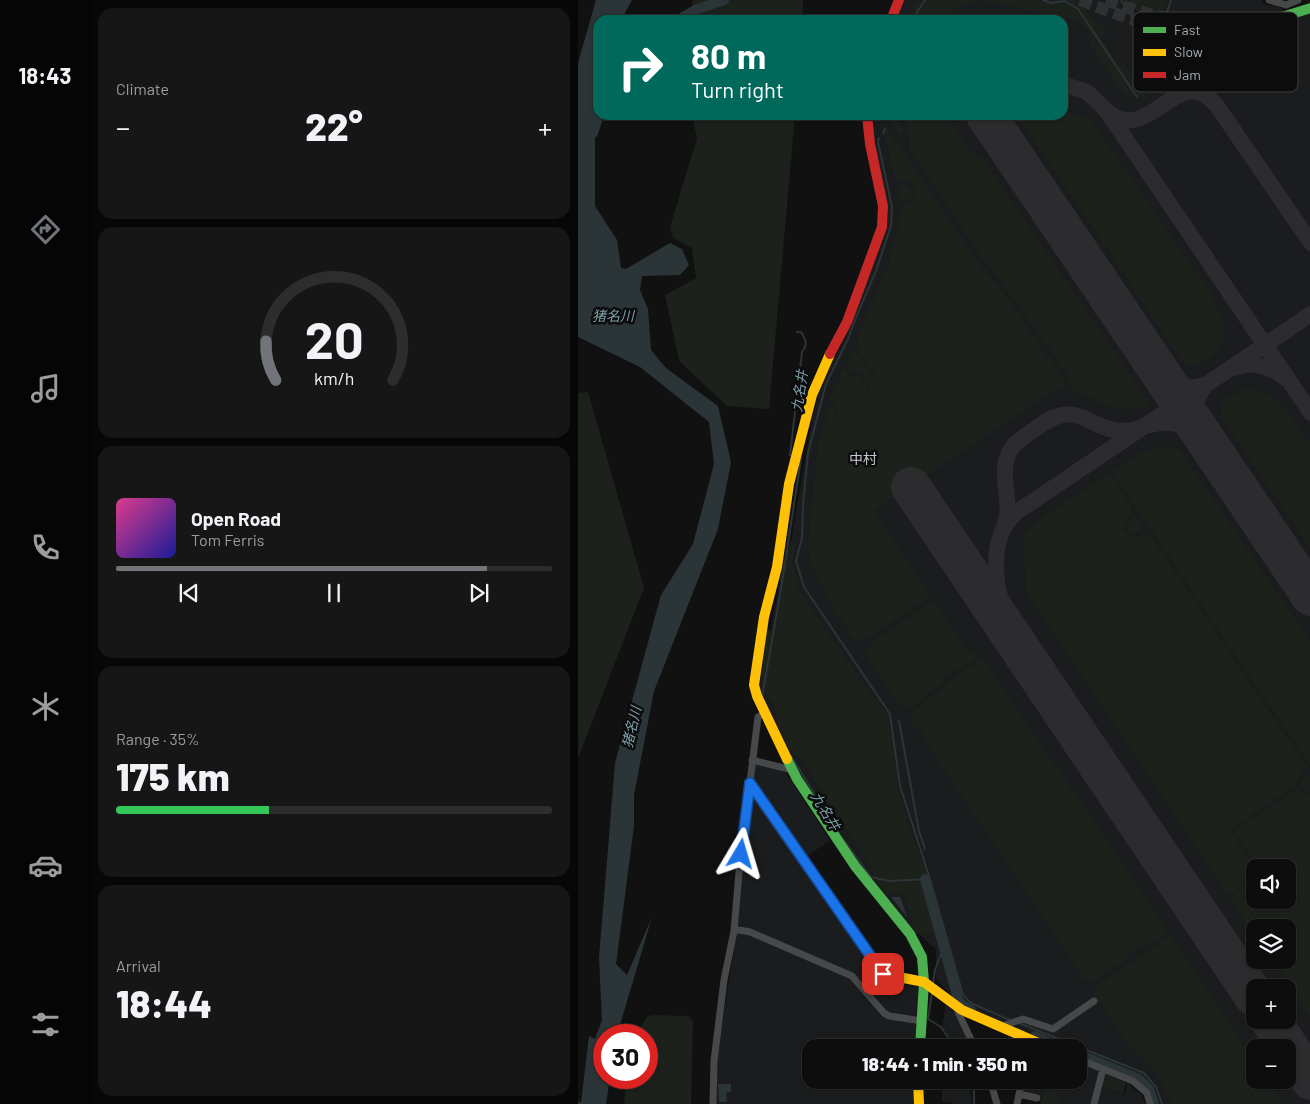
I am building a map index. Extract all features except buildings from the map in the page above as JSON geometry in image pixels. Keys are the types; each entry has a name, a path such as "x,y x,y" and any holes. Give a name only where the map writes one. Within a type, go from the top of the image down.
{"main road":[{"path":"893,15 899,0"},
{"path":"1297,12 1310,8"},
{"path":"1298,21 1310,17"},
{"path":"868,120 870,144 883,206 882,227 847,322 816,382 789,484 777,567 764,617 754,685 757,696 802,787 855,866 878,897 910,934 922,958 924,982 921,1039"},
{"path":"750,783 883,974 924,982 958,1007 1020,1039"},
{"path":"918,1089 919,1104"}],"street":[{"path":"1269,0 1286,4 1298,0"},
{"path":"713,1104 714,1060 724,980 734,931 738,872 752,760 758,718 765,713"},
{"path":"752,760 792,770"},
{"path":"734,931 750,932 852,976 884,1013 889,1016 922,1021"},
{"path":"999,1027 1023,1019 1054,1029 1094,1001"},
{"path":"958,1007 958,1012 971,1039"},
{"path":"1087,1063 1133,1081 1147,1093 1150,1104"},
{"path":"1094,1104 1103,1069"},
{"path":"992,1089 996,1104"},
{"path":"1017,1104 1020,1089"},
{"path":"1019,1094 1037,1098"}],"shaded area":[{"path":"693,0 803,0 803,15 690,15"},
{"path":"904,0 1128,0 1136,12 1133,12 1133,92 1298,92 1298,12 1310,13 1310,1104 1153,1104 1147,1088 1138,1079 1087,1059 1087,1039 1039,1039 962,1007 936,979 936,949 910,927 884,899 809,794 759,691 775,607 791,541 813,415 822,384 844,339 871,272 888,220 888,207 871,134 871,120 1068,120 1068,15 898,15"},
{"path":"917,0 1076,0 1107,29 1107,31 1103,32 1101,38 1119,65 1125,64 1133,76 1133,92 1150,92 1138,98 1126,95 1120,90 1089,44 1089,31 1080,23 1068,18 1068,15 1052,15 976,1 964,5 947,15 910,15"},
{"path":"1129,0 1166,0 1162,12 1137,12"},
{"path":"1166,0 1263,0 1262,4 1282,8 1283,11 1296,12 1162,12"},
{"path":"1068,112 1092,121 1209,290 1224,321 1226,336 1213,354 1199,365 1187,364 1181,359 1020,120 1068,120"},
{"path":"693,120 795,120 769,409 727,406 679,361 665,295 696,278 692,248 673,238 670,227 697,138"},
{"path":"902,120 950,120 973,154 981,156 1150,403 1144,408 1110,408 1073,390 1065,372 1040,335 980,255 910,150 907,124"},
{"path":"889,121 896,122 902,127 902,137"},
{"path":"885,126 972,254 1009,300 1065,382 1067,389 1051,392 874,510 931,596 867,639 857,640 853,638 834,609 811,565 809,537 818,444 829,407 831,406 836,415 839,413 830,398 844,368 849,373 849,378 858,375 869,391 871,390 859,372 852,372 850,368 852,366 851,364 848,366 847,361 854,348 875,376 876,369 872,370 858,349 858,337 889,262 899,227 901,207 915,198 916,195 912,182 895,178 883,133"},
{"path":"906,185 912,190 909,200 901,201 898,187"},
{"path":"1244,389 1266,392 1279,402 1289,413 1310,444 1310,548 1223,419 1220,408 1222,401"},
{"path":"588,392 644,588 578,758 578,393"},
{"path":"1164,446 1180,449 1310,641 1310,765 1112,472 1137,455"},
{"path":"1109,474 1132,509 1124,525 1124,531 1133,538 1149,533 1306,766 1297,784 1229,830 1248,859 1246,859 1246,882 1229,894 1227,894 1029,597 1026,588 1023,537 1039,520"},
{"path":"1136,517 1143,526 1140,532 1134,534 1128,530 1127,524"},
{"path":"791,541 797,543 792,561 798,589 859,678 889,716 898,789 927,876 916,878 918,882 924,881 938,934 915,934 907,903 902,893 883,894 868,862 803,762 788,748 779,727 773,703 765,697 761,688 766,630 774,631 781,570"},
{"path":"934,600 969,652 980,654 963,668 955,670 943,679 940,685 913,706 906,708 899,705 866,656 867,648 872,642"},
{"path":"982,657 1169,932 1154,942 1142,945 1131,952 1123,961 1097,979 1089,981 1083,978 932,752 921,732 912,724 911,715 913,711"},
{"path":"758,764 786,773 830,840 805,858 753,783 754,767"},
{"path":"1304,776 1310,776 1310,791 1306,791 1302,787 1301,781"},
{"path":"1297,789 1301,793 1310,795 1310,1016 1296,995 1296,979 1285,979 1278,969 1296,969 1296,919 1246,919 1246,922 1229,897 1246,885 1246,909 1296,909 1296,859 1253,859 1235,833 1235,830"},
{"path":"756,796 875,969 880,980 917,987 920,990 919,1016 917,1018 888,1013 861,980 851,972 736,924 751,797"},
{"path":"737,932 749,935 848,978 855,982 881,1016 917,1024 917,1039 802,1039 802,1089 914,1089 915,1104 715,1104 716,1061"},
{"path":"1171,935 1246,1048 1246,1089 1274,1089 1284,1104 1171,1104 1157,1075 1127,1044 1094,995 1094,988"},
{"path":"946,1005 955,1012 969,1039 950,1039 942,1027"},
{"path":"652,1015 689,1016 693,1021 691,1104 624,1104 626,1089 658,1089 658,1024 643,1024 647,1017"},
{"path":"1087,1066 1100,1072 1091,1104 1057,1104 1053,1089 1087,1089"},
{"path":"1105,1074 1126,1083 1123,1093 1101,1086"},
{"path":"1128,1083 1142,1096 1145,1104 1096,1104 1101,1086 1124,1094"},
{"path":"942,1089 971,1089 972,1104 942,1102"},
{"path":"1022,1089 1046,1089 1043,1097 1021,1093"},
{"path":"1045,1089 1055,1089 1061,1104 1040,1104"}],"water":[{"name":"猪名川","path":"596,0 632,0 624,15 593,15 593,120 597,120 595,135 595,206 617,240 621,268 626,269 670,243 682,249 689,265 680,275 642,276 640,290 648,309 651,350 666,368 718,406 731,462 718,529 654,691 634,795 634,826 616,964 627,975 652,917 620,1024 601,1024 602,1020 599,958 615,763 661,595 693,544 714,464 709,422 640,367 578,337 578,63"},
{"path":"891,897 900,897 907,917"},
{"name":"猪名川","path":"589,1036 593,1038 593,1089 608,1089 606,1104 578,1104 578,1101 581,1103"},
{"path":"718,1084 731,1084 731,1092 726,1093 727,1102 719,1102"}],"waterway":[{"path":"686,15 724,0"},
{"path":"915,15 925,0"},
{"path":"1043,0 1051,3 1065,1 1078,9 1133,91"},
{"path":"1121,0 1133,19"},
{"path":"1167,12 1171,0"},
{"path":"1134,92 1137,97"},
{"path":"593,133 597,120"},
{"path":"883,134 885,128"},
{"path":"791,756 840,835 871,877 890,881 930,879 900,786 890,714 804,587 796,561 802,538 808,453 826,384 848,339 876,271 891,226 892,207 878,142 879,138"},
{"name":"九名井","path":"790,455 802,352 806,344 801,332 797,332"},
{"name":"九名井","path":"762,697 801,459"},
{"path":"899,721 919,831 925,849"},
{"name":"九名井","path":"925,879 958,999 961,1004 971,1010"},
{"path":"930,879 963,995 971,1003 1012,1021"},
{"name":"九名井","path":"933,983 935,970 942,951 936,921"},
{"path":"932,993 928,1019 941,1027 949,1039"},
{"path":"1019,1023 1144,1073 1156,1087 1162,1104"},
{"name":"九名井","path":"1035,1036 1042,1039"},
{"name":"九名井","path":"1087,1058 1139,1079 1149,1089 1154,1104"},
{"path":"973,1089 974,1104"}],"taxiway":[{"path":"1068,86 1087,92 1106,110 1311,413"},
{"path":"1108,112 1123,120 1138,119 1177,96 1190,92 1203,94 1217,106 1311,243"},
{"path":"994,120 999,134"},
{"path":"1021,651 1013,636 1000,600 996,561 999,542 1005,526 1017,512 1311,314"},
{"path":"1234,368 1247,365 1261,366 1274,371 1286,379"},
{"path":"1160,372 1169,381 1179,386 1197,387 1204,385"},
{"path":"1200,432 1196,421 1195,409 1200,393 1204,388"},
{"path":"1005,524 1008,507 1005,481 1006,463 1012,448 1025,436 1050,419 1062,415 1080,417 1106,428 1116,430 1127,431 1140,428"},
{"path":"1150,425 1158,423 1181,425 1195,431 1207,442"}],"runway":[{"path":"989,120 1311,596"},
{"path":"911,487 1246,984"},
{"path":"1276,1029 1311,1080"}],"tunnel":[{"path":"1080,0 1133,19"},
{"path":"1106,0 1145,12"}],"traffic: fast":[{"path":"1298,12 1311,8"},
{"path":"787,759 797,779 855,866 910,934 922,957 924,982 921,1039"}],"traffic: slow":[{"path":"787,759 757,696 754,685 764,617 777,567 789,484 812,395 830,354"},
{"path":"749,783 883,974 924,982 962,1010 1029,1039"},
{"path":"918,1089 919,1104"}],"traffic: jam":[{"path":"893,15 899,0"},
{"path":"830,354 847,322 882,227 883,206 870,144 868,120"}],"district":[{"name":"中村","path":"863,458"}],"route":[{"path":"741,854 750,783 883,974"}]}
